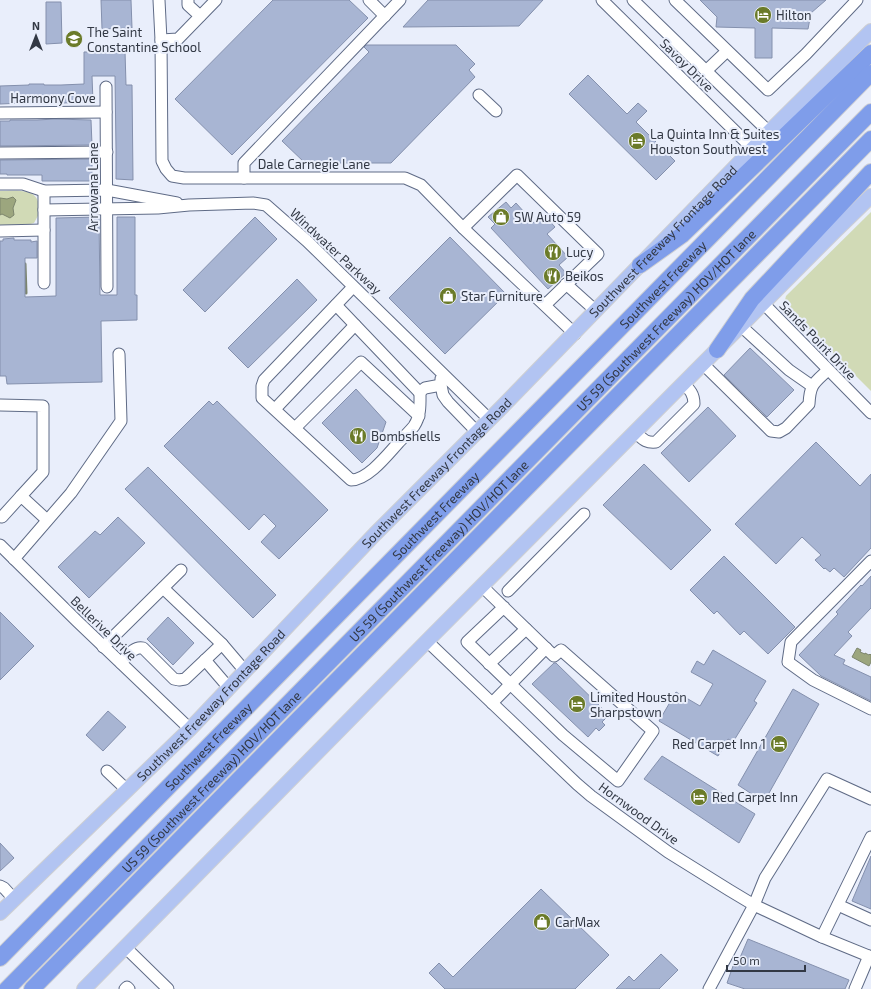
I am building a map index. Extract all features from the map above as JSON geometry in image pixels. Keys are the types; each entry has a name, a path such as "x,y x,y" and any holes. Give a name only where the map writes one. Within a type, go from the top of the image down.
{"highway":[{"path":"640,265 682,235 871,53"},
{"name":"Southwest Freeway","path":"0,958 871,73"},
{"name":"US 59 (Southwest Freeway) HOV/HOT lane","path":"7,989 871,112"},
{"path":"32,989 871,139"},
{"path":"717,350 752,299 871,172"}],"main road":[{"name":"Southwest Freeway Frontage Road","path":"0,913 190,729 375,534 490,420 769,132 871,31"},
{"path":"84,989 683,383 871,196"}],"street":[{"name":"Dale Carnegie Lane","path":"160,0 162,161 172,176 184,178 405,178 421,185 463,228 574,334"},
{"path":"188,0 188,5 200,16"},
{"path":"161,40 178,38 216,0"},
{"path":"369,0 385,16"},
{"path":"244,178 244,163 400,0"},
{"name":"Savoy Drive","path":"602,0 753,149"},
{"name":"Savoy Drive","path":"633,0 769,132"},
{"path":"675,0 768,90 806,54 857,0"},
{"path":"706,71 727,51"},
{"name":"Arrowana Lane","path":"106,87 107,287"},
{"path":"479,95 496,111"},
{"name":"Harmony Cove","path":"0,113 106,112"},
{"path":"0,152 106,152"},
{"path":"463,228 517,176 598,254 545,305"},
{"name":"Windwater Parkway","path":"0,184 23,184 44,191 106,190 189,205"},
{"path":"44,191 44,283"},
{"name":"Windwater Parkway","path":"44,210 106,210 189,205 266,205 353,286 490,420"},
{"path":"0,231 44,230"},
{"path":"566,284 596,311"},
{"path":"353,286 264,380 262,386 262,398 351,480 356,480 375,467 414,426 419,416 420,393 425,388 441,385"},
{"name":"Sands Point Drive","path":"763,303 871,413"},
{"path":"336,305 420,393"},
{"path":"275,410 355,325"},
{"path":"741,326 789,370 812,386"},
{"path":"14,558 71,493 121,421 119,354"},
{"path":"295,428 361,362 419,416"},
{"path":"703,364 771,431 779,432 786,428 809,404 812,386 828,370"},
{"path":"440,372 443,395 477,432"},
{"path":"636,432 646,441 656,442 694,404 692,392 683,383"},
{"path":"0,405 43,406 43,472 2,517"},
{"path":"21,496 47,520"},
{"path":"508,591 584,514"},
{"name":"Bellerive Drive","path":"0,545 103,647 190,729"},
{"path":"871,561 791,642 788,662 813,680 871,709"},
{"path":"103,647 181,570"},
{"path":"482,586 504,607 554,656 561,650 653,732 618,781 563,735 467,642 504,607"},
{"path":"162,588 222,644 245,671"},
{"path":"489,664 526,629"},
{"name":"Hornwood Drive","path":"427,641 577,784 591,796 668,852 754,905 822,937 870,956"},
{"path":"120,663 139,647 143,648 174,679 185,679 222,644"},
{"path":"492,703 546,648"},
{"path":"205,660 229,688"},
{"path":"107,771 127,790"},
{"path":"709,989 754,905 765,878 827,779 871,799"},
{"path":"822,937 871,837"},
{"path":"0,886 4,888 14,899"},
{"path":"838,905 871,920"},
{"path":"125,947 168,989"},
{"path":"855,989 870,956"},
{"path":"125,989 127,987 129,989"}],"shaded area":[{"path":"0,191 20,191 34,195 40,207 40,212 34,223 27,225 0,225"},
{"path":"13,197 16,200 13,208 14,215 10,218 2,214 0,215 0,198 7,199"},
{"path":"871,212 871,391 784,304 786,296"},
{"path":"857,648 861,650 860,652 871,655 871,662 869,666 852,657"}],"building":[{"path":"101,0 131,0 132,28 102,29"},
{"path":"273,0 349,0 368,18 232,155 175,99"},
{"path":"428,0 543,0 519,26 403,27"},
{"name":"Hilton","path":"700,0 826,0 811,13 808,29 772,28 772,58 755,58 755,28 716,27 717,17"},
{"path":"46,2 61,2 62,43 46,44"},
{"path":"366,45 456,45 475,64 469,70 475,77 391,163 305,163 282,141 369,52 364,47"},
{"path":"125,51 126,85 132,85 133,180 116,179 115,76 92,76 93,102 0,104 0,86 29,84 84,84 84,52"},
{"name":"La Quinta Inn & Suites Houston Southwest","path":"588,75 627,114 638,103 647,111 636,122 675,161 656,180 569,94"},
{"path":"55,119 91,120 92,145 0,146 0,121"},
{"path":"92,159 92,181 42,181 42,175 0,174 0,160"},
{"path":"506,202 511,208 516,203 534,223 544,215 555,227 547,234 568,257 559,265 566,273 548,289 491,228 495,224 488,217"},
{"path":"99,217 100,295 117,295 117,217 135,217 135,295 137,295 137,320 101,321 102,382 7,384 6,376 0,376 0,241 3,241 3,239 14,238 14,240 31,240 31,242 37,241 37,258 25,258 25,297 56,296 56,218"},
{"path":"255,217 277,239 205,312 183,290"},
{"name":"Star Furniture","path":"450,237 506,294 445,354 389,298"},
{"path":"297,279 317,300 248,368 228,348"},
{"path":"750,348 794,390 767,417 724,375"},
{"name":"Bombshells","path":"356,389 386,422 377,448 362,463 322,423"},
{"path":"209,401 213,405 217,401 328,510 279,559 261,542 276,526 264,514 249,530 164,446"},
{"path":"708,407 736,436 689,482 661,453"},
{"path":"816,442 860,486 871,474 871,548 844,577 834,568 830,572 825,568 824,569 815,560 821,555 802,537 776,564 735,524"},
{"path":"644,464 711,530 671,570 603,505"},
{"path":"148,467 276,595 253,618 125,489"},
{"path":"118,517 145,543 89,598 58,567 95,531 100,535"},
{"path":"724,556 795,627 768,654 744,631 740,635 717,611 714,614 690,590"},
{"path":"871,576 871,608 848,632 852,636 834,655 845,660 843,664 871,677 871,701 821,676 799,655 838,614 836,612"},
{"path":"0,612 34,646 0,680"},
{"path":"168,617 194,643 173,665 147,639"},
{"path":"713,650 766,681 754,701 757,703 733,742 728,739 718,756 659,721 676,692 700,706 713,684 691,672 697,661 704,665"},
{"path":"554,663 556,663 609,715 602,722 605,725 599,731 596,728 588,737 532,684"},
{"name":"Red Carpet Inn 1","path":"793,689 819,704 764,802 738,785"},
{"path":"108,711 126,727 103,751 86,735"},
{"name":"Red Carpet Inn","path":"662,756 755,814 739,843 644,779"},
{"path":"0,843 14,858 0,871"},
{"path":"871,856 871,909 852,901"},
{"name":"CarMax","path":"541,889 609,955 575,989 445,989 429,973 439,963 453,977"},
{"path":"748,939 849,980 845,989 745,989 727,983 733,966 736,967"},
{"path":"661,954 678,970 659,989 616,989 629,976 634,981"}],"waterway":[{"path":"22,264 25,264 26,293"}],"place":[{"name":"Hilton","path":"763,15"},
{"name":"The Saint Constantine School","path":"74,39"},
{"name":"La Quinta Inn & Suites Houston Southwest","path":"637,141"},
{"name":"SW Auto 59","path":"501,217"},
{"name":"Lucy","path":"553,252"},
{"name":"Beikos","path":"552,276"},
{"name":"Star Furniture","path":"448,296"},
{"name":"Bombshells","path":"358,436"},
{"name":"Limited Houston Sharpstown","path":"577,704"},
{"name":"Red Carpet Inn 1","path":"779,744"},
{"name":"Red Carpet Inn","path":"699,797"},
{"name":"CarMax","path":"542,922"}]}
